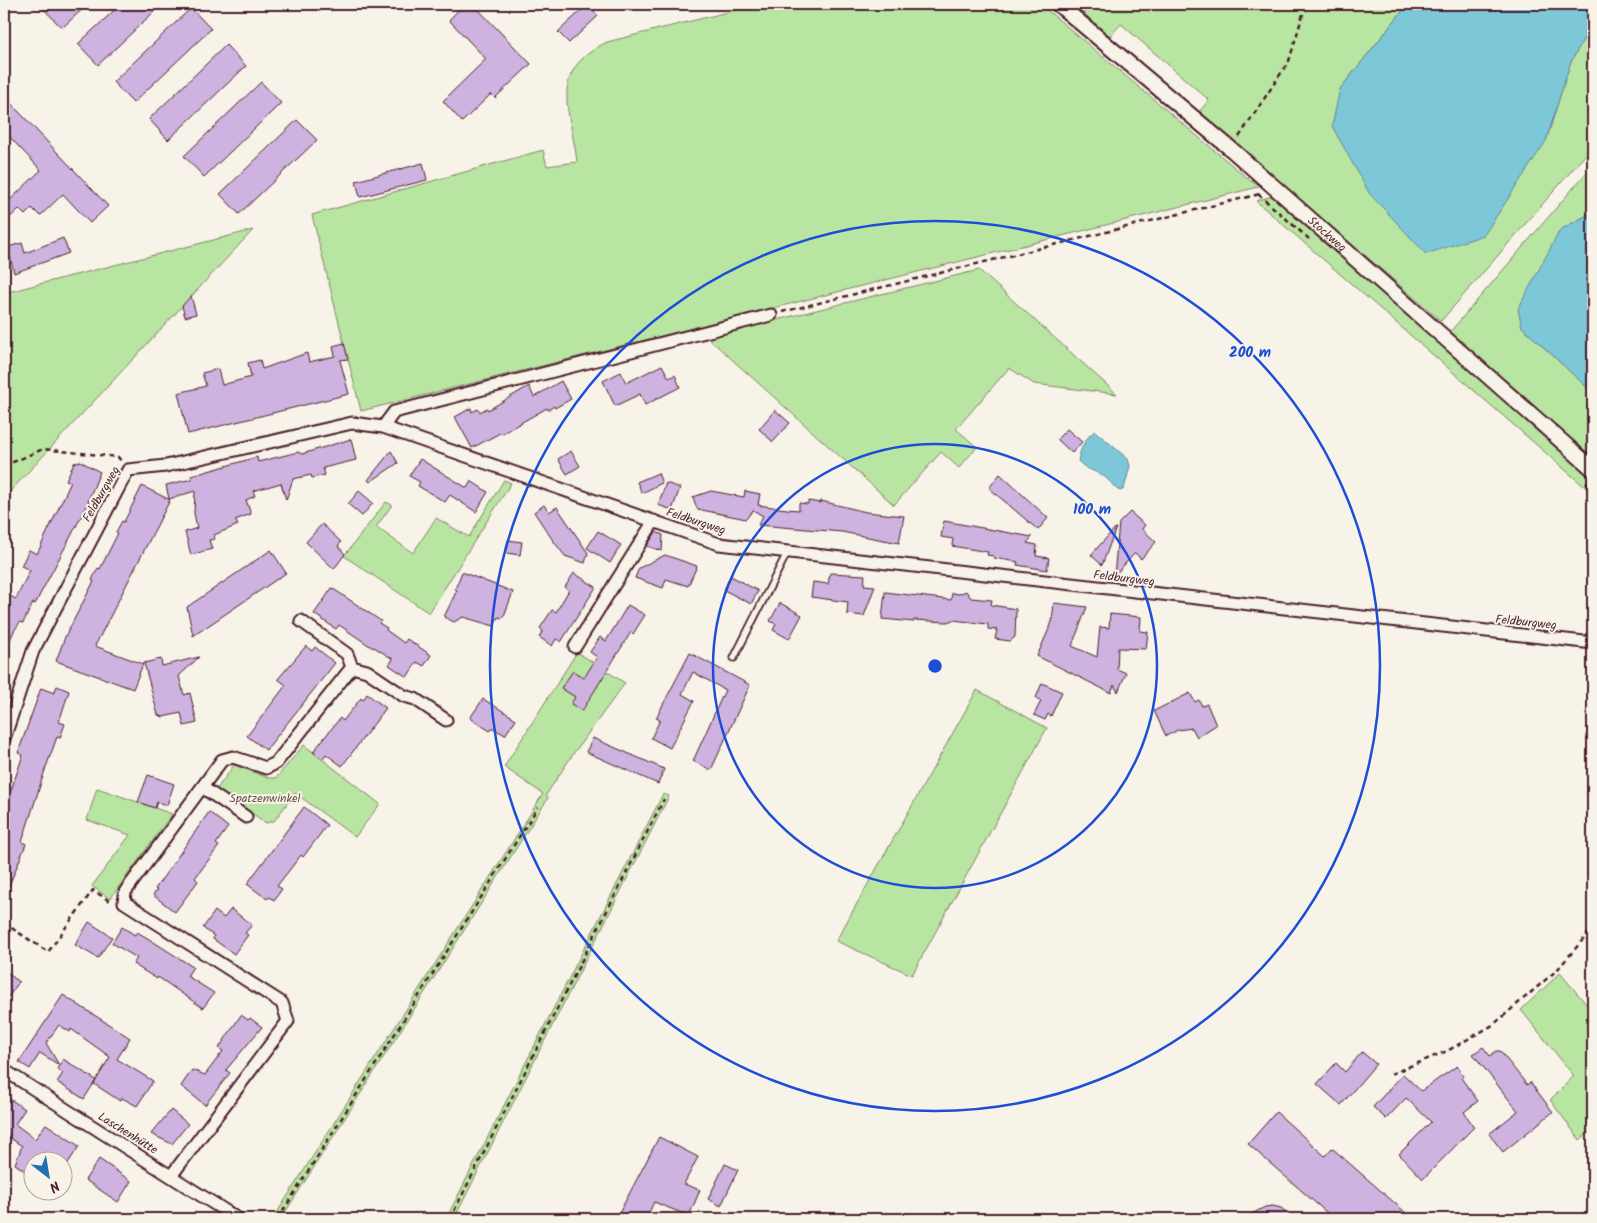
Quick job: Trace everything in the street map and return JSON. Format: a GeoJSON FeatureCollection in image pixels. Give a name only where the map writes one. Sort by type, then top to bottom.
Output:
{"type":"FeatureCollection","features":[{"type":"Feature","properties":{"kind":"street","name":"Stockweg"},"geometry":{"type":"LineString","coordinates":[[1058,4],[1231,148],[1593,469]]}},
{"type":"Feature","properties":{"kind":"street"},"geometry":{"type":"LineString","coordinates":[[383,427],[394,412],[771,315]]}},
{"type":"Feature","properties":{"kind":"street","name":"Feldburgweg"},"geometry":{"type":"LineString","coordinates":[[4,739],[33,651],[128,470],[166,466],[352,423],[383,427],[719,544],[1593,643]]}},
{"type":"Feature","properties":{"kind":"street","name":"Feldburgweg"},"geometry":{"type":"LineString","coordinates":[[575,647],[654,521]]}},
{"type":"Feature","properties":{"kind":"street"},"geometry":{"type":"LineString","coordinates":[[301,621],[346,654],[352,668]]}},
{"type":"Feature","properties":{"kind":"street"},"geometry":{"type":"LineString","coordinates":[[352,668],[367,671],[404,696],[415,699],[446,720]]}},
{"type":"Feature","properties":{"kind":"street"},"geometry":{"type":"LineString","coordinates":[[170,1176],[288,1021],[282,1003],[124,902],[125,892],[222,760],[233,756],[266,768],[276,763],[352,668]]}},
{"type":"Feature","properties":{"kind":"street"},"geometry":{"type":"LineString","coordinates":[[202,787],[246,817]]}},
{"type":"Feature","properties":{"kind":"street","name":"Laschenhütte"},"geometry":{"type":"LineString","coordinates":[[4,1070],[238,1219]]}},
{"type":"Feature","properties":{"kind":"lane"},"geometry":{"type":"LineString","coordinates":[[734,658],[788,553]]}},
{"type":"Feature","properties":{"kind":"path"},"geometry":{"type":"LineString","coordinates":[[1231,148],[1289,60],[1306,4]]}},
{"type":"Feature","properties":{"kind":"path"},"geometry":{"type":"LineString","coordinates":[[771,315],[1277,189]]}},
{"type":"Feature","properties":{"kind":"path"},"geometry":{"type":"LineString","coordinates":[[4,466],[43,449],[118,458],[128,470]]}},
{"type":"Feature","properties":{"kind":"path"},"geometry":{"type":"LineString","coordinates":[[450,1219],[664,799]]}},
{"type":"Feature","properties":{"kind":"path"},"geometry":{"type":"LineString","coordinates":[[278,1219],[538,807]]}},
{"type":"Feature","properties":{"kind":"path"},"geometry":{"type":"LineString","coordinates":[[4,923],[48,952],[93,890],[113,904],[124,902]]}},
{"type":"Feature","properties":{"kind":"path"},"geometry":{"type":"LineString","coordinates":[[1391,1074],[1447,1051],[1493,1025],[1557,970],[1593,928]]}},
{"type":"Feature","properties":{"kind":"green space"},"geometry":{"type":"Polygon","coordinates":[[[760,4],[1040,4],[1258,187],[361,411],[312,215],[543,150],[547,166],[577,162],[567,94],[569,80],[576,66],[588,54],[607,42],[760,4]]]}},
{"type":"Feature","properties":{"kind":"green space"},"geometry":{"type":"Polygon","coordinates":[[[1073,4],[1408,4],[1340,89],[1546,141],[1570,64],[1593,21],[1593,89],[1590,92],[1593,95],[1593,146],[1441,321],[1199,112],[1209,100],[1121,24],[1110,36],[1073,4]]]}},
{"type":"Feature","properties":{"kind":"green space"},"geometry":{"type":"Polygon","coordinates":[[[1593,165],[1593,212],[1560,230],[1522,327],[1593,393],[1593,460],[1450,332],[1593,165]]]}},
{"type":"Feature","properties":{"kind":"green space"},"geometry":{"type":"Polygon","coordinates":[[[1272,196],[1593,479],[1593,494],[1256,201],[1272,196]]]}},
{"type":"Feature","properties":{"kind":"green space"},"geometry":{"type":"Polygon","coordinates":[[[253,230],[4,498],[4,293],[253,230]]]}},
{"type":"Feature","properties":{"kind":"green space"},"geometry":{"type":"Polygon","coordinates":[[[979,270],[1117,394],[1034,384],[1009,368],[956,429],[977,447],[959,468],[941,452],[894,505],[707,337],[979,270]]]}},
{"type":"Feature","properties":{"kind":"green space"},"geometry":{"type":"Polygon","coordinates":[[[504,480],[511,483],[429,613],[344,556],[386,502],[392,505],[376,527],[413,553],[436,518],[469,537],[504,480]]]}},
{"type":"Feature","properties":{"kind":"green space"},"geometry":{"type":"Polygon","coordinates":[[[577,652],[625,683],[573,754],[546,795],[548,798],[281,1219],[273,1219],[543,794],[504,767],[577,652]]]}},
{"type":"Feature","properties":{"kind":"green space"},"geometry":{"type":"Polygon","coordinates":[[[977,690],[1047,728],[912,975],[836,941],[977,690]]]}},
{"type":"Feature","properties":{"kind":"green space","name":"Spatzenwinkel"},"geometry":{"type":"Polygon","coordinates":[[[304,745],[380,804],[355,837],[295,793],[274,821],[266,823],[217,789],[234,765],[269,778],[276,778],[304,745]]]}},
{"type":"Feature","properties":{"kind":"green space"},"geometry":{"type":"Polygon","coordinates":[[[97,788],[172,814],[110,899],[92,886],[130,835],[87,820],[97,788]]]}},
{"type":"Feature","properties":{"kind":"green space"},"geometry":{"type":"Polygon","coordinates":[[[663,794],[669,796],[454,1219],[446,1219],[663,794]]]}},
{"type":"Feature","properties":{"kind":"green space"},"geometry":{"type":"Polygon","coordinates":[[[1560,973],[1593,1012],[1593,1129],[1580,1140],[1550,1100],[1574,1076],[1521,1010],[1560,973]]]}},
{"type":"Feature","properties":{"kind":"water"},"geometry":{"type":"Polygon","coordinates":[[[1408,4],[1593,4],[1593,21],[1570,64],[1546,141],[1484,235],[1426,254],[1369,193],[1332,126],[1340,89],[1408,4]]]}},
{"type":"Feature","properties":{"kind":"water"},"geometry":{"type":"Polygon","coordinates":[[[1593,212],[1593,393],[1522,327],[1518,309],[1560,230],[1593,212]]]}},
{"type":"Feature","properties":{"kind":"water"},"geometry":{"type":"Polygon","coordinates":[[[1095,431],[1128,459],[1130,466],[1124,489],[1120,491],[1105,477],[1085,467],[1078,461],[1084,444],[1095,431]]]}},
{"type":"Feature","properties":{"kind":"building"},"geometry":{"type":"Polygon","coordinates":[[[39,4],[88,4],[62,28],[39,4]]]}},
{"type":"Feature","properties":{"kind":"building"},"geometry":{"type":"Polygon","coordinates":[[[121,4],[162,4],[98,65],[78,44],[121,4]]]}},
{"type":"Feature","properties":{"kind":"building"},"geometry":{"type":"Polygon","coordinates":[[[464,4],[473,4],[531,64],[495,98],[491,94],[462,122],[443,101],[486,59],[449,20],[464,4]]]}},
{"type":"Feature","properties":{"kind":"building"},"geometry":{"type":"Polygon","coordinates":[[[588,4],[598,16],[569,43],[558,32],[588,4]]]}},
{"type":"Feature","properties":{"kind":"building"},"geometry":{"type":"Polygon","coordinates":[[[191,8],[211,29],[133,103],[113,82],[191,8]]]}},
{"type":"Feature","properties":{"kind":"building"},"geometry":{"type":"Polygon","coordinates":[[[226,45],[246,66],[168,140],[149,119],[226,45]]]}},
{"type":"Feature","properties":{"kind":"building"},"geometry":{"type":"Polygon","coordinates":[[[261,82],[281,103],[204,177],[184,156],[261,82]]]}},
{"type":"Feature","properties":{"kind":"building"},"geometry":{"type":"Polygon","coordinates":[[[4,96],[108,206],[90,223],[63,194],[40,216],[32,208],[25,215],[19,209],[4,223],[4,206],[41,170],[4,131],[4,96]]]}},
{"type":"Feature","properties":{"kind":"building"},"geometry":{"type":"Polygon","coordinates":[[[297,120],[317,140],[239,214],[220,194],[297,120]]]}},
{"type":"Feature","properties":{"kind":"building"},"geometry":{"type":"Polygon","coordinates":[[[423,163],[427,180],[360,197],[356,181],[423,163]]]}},
{"type":"Feature","properties":{"kind":"building"},"geometry":{"type":"Polygon","coordinates":[[[63,238],[69,253],[14,273],[8,247],[22,243],[25,253],[63,238]]]}},
{"type":"Feature","properties":{"kind":"building"},"geometry":{"type":"Polygon","coordinates":[[[191,296],[196,314],[185,317],[182,306],[191,296]]]}},
{"type":"Feature","properties":{"kind":"building"},"geometry":{"type":"Polygon","coordinates":[[[344,343],[348,359],[340,360],[349,394],[188,434],[178,393],[206,386],[202,373],[218,369],[222,385],[251,377],[248,363],[260,360],[262,369],[307,353],[309,362],[335,356],[333,346],[344,343]]]}},
{"type":"Feature","properties":{"kind":"building"},"geometry":{"type":"Polygon","coordinates":[[[662,365],[669,378],[675,375],[680,387],[645,405],[640,394],[615,406],[603,381],[621,372],[626,383],[662,365]]]}},
{"type":"Feature","properties":{"kind":"building"},"geometry":{"type":"Polygon","coordinates":[[[561,381],[571,399],[555,408],[554,406],[548,410],[547,408],[472,448],[455,417],[471,408],[472,412],[478,409],[480,412],[487,408],[488,410],[529,386],[534,397],[561,381]]]}},
{"type":"Feature","properties":{"kind":"building"},"geometry":{"type":"Polygon","coordinates":[[[775,410],[790,423],[773,442],[759,429],[775,410]]]}},
{"type":"Feature","properties":{"kind":"building"},"geometry":{"type":"Polygon","coordinates":[[[1067,429],[1082,442],[1072,453],[1057,439],[1067,429]]]}},
{"type":"Feature","properties":{"kind":"building"},"geometry":{"type":"Polygon","coordinates":[[[351,439],[356,460],[323,468],[325,475],[312,478],[311,475],[293,479],[286,500],[281,483],[253,491],[255,496],[246,500],[251,514],[235,520],[238,525],[214,535],[215,539],[209,540],[212,549],[191,555],[185,532],[197,528],[194,513],[195,491],[169,499],[166,485],[192,479],[191,476],[257,457],[258,462],[298,452],[302,454],[351,439]]]}},
{"type":"Feature","properties":{"kind":"building"},"geometry":{"type":"Polygon","coordinates":[[[391,451],[398,463],[370,482],[368,480],[391,451]]]}},
{"type":"Feature","properties":{"kind":"building"},"geometry":{"type":"Polygon","coordinates":[[[571,451],[580,466],[567,474],[558,459],[571,451]]]}},
{"type":"Feature","properties":{"kind":"building"},"geometry":{"type":"Polygon","coordinates":[[[420,459],[467,488],[471,481],[488,492],[476,512],[450,495],[445,502],[418,486],[420,482],[409,476],[420,459]]]}},
{"type":"Feature","properties":{"kind":"building"},"geometry":{"type":"Polygon","coordinates":[[[80,461],[100,472],[89,502],[35,604],[33,603],[23,623],[20,622],[14,631],[4,653],[4,593],[16,599],[30,570],[21,566],[29,550],[37,554],[71,482],[66,480],[74,463],[80,461]]]}},
{"type":"Feature","properties":{"kind":"building"},"geometry":{"type":"Polygon","coordinates":[[[658,473],[662,483],[642,493],[637,482],[658,473]]]}},
{"type":"Feature","properties":{"kind":"building"},"geometry":{"type":"Polygon","coordinates":[[[1000,474],[1048,518],[1038,530],[989,488],[1000,474]]]}},
{"type":"Feature","properties":{"kind":"building"},"geometry":{"type":"Polygon","coordinates":[[[666,483],[680,488],[672,510],[658,505],[666,483]]]}},
{"type":"Feature","properties":{"kind":"building"},"geometry":{"type":"Polygon","coordinates":[[[142,486],[170,500],[95,646],[143,664],[133,689],[56,661],[65,637],[94,581],[92,580],[98,568],[100,569],[118,533],[116,532],[122,521],[124,522],[142,486]]]}},
{"type":"Feature","properties":{"kind":"building"},"geometry":{"type":"Polygon","coordinates":[[[359,491],[373,503],[362,516],[348,504],[359,491]]]}},
{"type":"Feature","properties":{"kind":"building"},"geometry":{"type":"Polygon","coordinates":[[[711,491],[744,497],[745,491],[760,494],[758,505],[787,509],[799,510],[799,503],[808,504],[808,501],[821,503],[821,501],[866,512],[904,516],[899,543],[842,532],[758,525],[763,516],[753,510],[746,519],[697,509],[693,497],[711,491]]]}},
{"type":"Feature","properties":{"kind":"building"},"geometry":{"type":"Polygon","coordinates":[[[544,505],[549,512],[557,507],[588,553],[585,563],[565,556],[552,539],[534,512],[544,505]]]}},
{"type":"Feature","properties":{"kind":"building"},"geometry":{"type":"Polygon","coordinates":[[[1130,512],[1145,525],[1142,529],[1156,542],[1141,559],[1135,553],[1114,576],[1119,523],[1130,512]]]}},
{"type":"Feature","properties":{"kind":"building"},"geometry":{"type":"Polygon","coordinates":[[[944,521],[1032,537],[1027,543],[1037,545],[1036,556],[1049,558],[1047,570],[1017,565],[1018,562],[994,558],[994,556],[987,555],[988,552],[952,546],[953,539],[941,537],[944,521]]]}},
{"type":"Feature","properties":{"kind":"building"},"geometry":{"type":"Polygon","coordinates":[[[322,524],[341,542],[338,546],[345,554],[334,569],[306,542],[322,524]]]}},
{"type":"Feature","properties":{"kind":"building"},"geometry":{"type":"Polygon","coordinates":[[[1116,528],[1102,565],[1091,555],[1116,528]]]}},
{"type":"Feature","properties":{"kind":"building"},"geometry":{"type":"Polygon","coordinates":[[[598,531],[621,545],[610,563],[587,548],[598,531]]]}},
{"type":"Feature","properties":{"kind":"building"},"geometry":{"type":"Polygon","coordinates":[[[656,532],[663,535],[662,551],[647,546],[656,532]]]}},
{"type":"Feature","properties":{"kind":"building"},"geometry":{"type":"Polygon","coordinates":[[[508,540],[522,542],[520,555],[506,553],[508,540]]]}},
{"type":"Feature","properties":{"kind":"building"},"geometry":{"type":"Polygon","coordinates":[[[271,550],[286,573],[193,636],[187,607],[271,550]]]}},
{"type":"Feature","properties":{"kind":"building"},"geometry":{"type":"Polygon","coordinates":[[[665,555],[697,566],[688,586],[666,579],[663,588],[635,578],[639,568],[665,555]]]}},
{"type":"Feature","properties":{"kind":"building"},"geometry":{"type":"Polygon","coordinates":[[[462,572],[513,592],[504,616],[502,618],[498,617],[494,626],[463,617],[454,622],[444,617],[457,590],[455,589],[462,572]]]}},
{"type":"Feature","properties":{"kind":"building"},"geometry":{"type":"Polygon","coordinates":[[[574,573],[596,587],[561,642],[556,639],[552,646],[539,637],[543,631],[540,628],[552,610],[556,612],[569,590],[565,587],[574,573]]]}},
{"type":"Feature","properties":{"kind":"building"},"geometry":{"type":"Polygon","coordinates":[[[830,573],[865,575],[864,585],[875,586],[864,616],[847,614],[848,602],[811,597],[813,582],[828,584],[830,573]]]}},
{"type":"Feature","properties":{"kind":"building"},"geometry":{"type":"Polygon","coordinates":[[[731,576],[758,591],[751,604],[724,590],[731,576]]]}},
{"type":"Feature","properties":{"kind":"building"},"geometry":{"type":"Polygon","coordinates":[[[332,588],[381,621],[379,623],[387,628],[386,630],[404,643],[407,639],[431,655],[424,666],[417,662],[407,677],[389,665],[393,659],[339,625],[336,629],[314,614],[332,588]]]}},
{"type":"Feature","properties":{"kind":"building"},"geometry":{"type":"Polygon","coordinates":[[[966,591],[971,598],[992,600],[991,605],[1016,609],[1015,637],[1010,641],[995,639],[997,630],[988,629],[988,624],[953,620],[947,622],[914,620],[914,622],[882,619],[885,592],[951,600],[952,593],[959,594],[966,591]]]}},
{"type":"Feature","properties":{"kind":"building"},"geometry":{"type":"Polygon","coordinates":[[[780,603],[802,615],[789,639],[773,630],[776,624],[770,621],[780,603]]]}},
{"type":"Feature","properties":{"kind":"building"},"geometry":{"type":"Polygon","coordinates":[[[1054,603],[1087,607],[1072,646],[1097,657],[1100,627],[1109,628],[1110,614],[1141,617],[1140,631],[1148,632],[1146,649],[1118,648],[1117,669],[1126,673],[1118,692],[1114,685],[1111,693],[1037,656],[1052,622],[1054,603]]]}},
{"type":"Feature","properties":{"kind":"building"},"geometry":{"type":"Polygon","coordinates":[[[628,605],[645,615],[633,634],[631,632],[582,711],[571,704],[575,697],[561,688],[573,671],[584,678],[597,657],[590,652],[600,637],[606,641],[628,605]]]}},
{"type":"Feature","properties":{"kind":"building"},"geometry":{"type":"Polygon","coordinates":[[[306,646],[312,651],[315,647],[335,663],[266,750],[247,736],[286,685],[278,679],[306,646]]]}},
{"type":"Feature","properties":{"kind":"building"},"geometry":{"type":"Polygon","coordinates":[[[690,653],[750,685],[711,770],[693,761],[725,690],[693,672],[682,694],[694,701],[670,748],[651,738],[660,720],[656,718],[690,653]]]}},
{"type":"Feature","properties":{"kind":"building"},"geometry":{"type":"Polygon","coordinates":[[[199,657],[179,676],[184,695],[190,693],[197,723],[184,726],[181,713],[163,717],[158,715],[144,663],[161,659],[162,666],[199,657]]]}},
{"type":"Feature","properties":{"kind":"building"},"geometry":{"type":"Polygon","coordinates":[[[1042,683],[1062,692],[1051,716],[1048,714],[1045,720],[1034,715],[1041,701],[1036,698],[1042,683]]]}},
{"type":"Feature","properties":{"kind":"building"},"geometry":{"type":"Polygon","coordinates":[[[57,686],[69,691],[59,722],[65,724],[60,738],[57,737],[45,770],[22,842],[26,844],[4,898],[4,790],[10,793],[23,755],[18,753],[41,688],[54,693],[57,686]]]}},
{"type":"Feature","properties":{"kind":"building"},"geometry":{"type":"Polygon","coordinates":[[[1190,693],[1195,702],[1199,700],[1202,706],[1207,704],[1216,725],[1197,737],[1192,728],[1178,730],[1166,736],[1154,711],[1190,693]]]}},
{"type":"Feature","properties":{"kind":"building"},"geometry":{"type":"Polygon","coordinates":[[[367,694],[386,708],[342,766],[326,754],[322,759],[313,752],[340,718],[343,721],[361,698],[363,700],[367,694]]]}},
{"type":"Feature","properties":{"kind":"building"},"geometry":{"type":"Polygon","coordinates":[[[483,699],[516,719],[505,735],[493,728],[490,731],[470,718],[483,699]]]}},
{"type":"Feature","properties":{"kind":"building"},"geometry":{"type":"Polygon","coordinates":[[[593,738],[664,769],[658,784],[586,752],[593,738]]]}},
{"type":"Feature","properties":{"kind":"building"},"geometry":{"type":"Polygon","coordinates":[[[148,775],[174,784],[167,805],[157,802],[155,808],[138,802],[148,775]]]}},
{"type":"Feature","properties":{"kind":"building"},"geometry":{"type":"Polygon","coordinates":[[[304,807],[327,825],[303,857],[301,855],[277,886],[282,889],[274,900],[269,897],[267,899],[247,884],[304,807]]]}},
{"type":"Feature","properties":{"kind":"building"},"geometry":{"type":"Polygon","coordinates":[[[209,812],[228,827],[216,844],[219,846],[195,878],[198,881],[175,912],[153,895],[157,890],[155,889],[209,812]]]}},
{"type":"Feature","properties":{"kind":"building"},"geometry":{"type":"Polygon","coordinates":[[[231,909],[252,925],[245,933],[248,935],[234,954],[213,939],[214,936],[203,928],[215,911],[224,918],[231,909]]]}},
{"type":"Feature","properties":{"kind":"building"},"geometry":{"type":"Polygon","coordinates":[[[89,922],[112,937],[98,958],[75,945],[89,922]]]}},
{"type":"Feature","properties":{"kind":"building"},"geometry":{"type":"Polygon","coordinates":[[[122,927],[135,935],[137,932],[193,967],[187,976],[214,993],[203,1008],[158,977],[157,979],[133,964],[137,958],[112,943],[122,927]]]}},
{"type":"Feature","properties":{"kind":"building"},"geometry":{"type":"Polygon","coordinates":[[[4,970],[19,982],[4,1003],[4,970]]]}},
{"type":"Feature","properties":{"kind":"building"},"geometry":{"type":"Polygon","coordinates":[[[63,995],[130,1038],[117,1059],[153,1081],[137,1106],[122,1098],[120,1101],[94,1084],[110,1057],[71,1029],[70,1032],[59,1025],[46,1043],[59,1065],[40,1053],[30,1069],[19,1062],[63,995]]]}},
{"type":"Feature","properties":{"kind":"building"},"geometry":{"type":"Polygon","coordinates":[[[241,1015],[248,1020],[250,1018],[262,1027],[226,1070],[230,1073],[205,1105],[181,1086],[192,1070],[205,1075],[223,1051],[219,1048],[241,1015]]]}},
{"type":"Feature","properties":{"kind":"building"},"geometry":{"type":"Polygon","coordinates":[[[1483,1047],[1490,1056],[1496,1051],[1500,1051],[1527,1085],[1530,1082],[1553,1112],[1503,1152],[1489,1134],[1518,1111],[1473,1054],[1483,1047]]]}},
{"type":"Feature","properties":{"kind":"building"},"geometry":{"type":"Polygon","coordinates":[[[1362,1052],[1376,1064],[1341,1105],[1317,1084],[1336,1063],[1345,1072],[1362,1052]]]}},
{"type":"Feature","properties":{"kind":"building"},"geometry":{"type":"Polygon","coordinates":[[[63,1059],[96,1080],[84,1099],[57,1082],[63,1073],[57,1069],[63,1059]]]}},
{"type":"Feature","properties":{"kind":"building"},"geometry":{"type":"Polygon","coordinates":[[[1457,1066],[1464,1076],[1461,1078],[1478,1101],[1464,1112],[1474,1127],[1423,1179],[1399,1154],[1431,1122],[1406,1098],[1386,1119],[1373,1107],[1403,1074],[1421,1091],[1457,1066]]]}},
{"type":"Feature","properties":{"kind":"building"},"geometry":{"type":"Polygon","coordinates":[[[4,1095],[25,1109],[15,1124],[35,1139],[46,1124],[79,1146],[72,1157],[72,1150],[22,1150],[22,1169],[15,1164],[22,1146],[7,1136],[4,1141],[4,1095]]]}},
{"type":"Feature","properties":{"kind":"building"},"geometry":{"type":"Polygon","coordinates":[[[171,1110],[188,1124],[172,1144],[151,1134],[171,1110]]]}},
{"type":"Feature","properties":{"kind":"building"},"geometry":{"type":"Polygon","coordinates":[[[1276,1112],[1325,1156],[1332,1148],[1405,1212],[1399,1219],[1334,1219],[1248,1144],[1276,1112]]]}},
{"type":"Feature","properties":{"kind":"building"},"geometry":{"type":"Polygon","coordinates":[[[659,1137],[698,1157],[684,1184],[700,1190],[689,1216],[654,1202],[646,1219],[616,1219],[659,1137]]]}},
{"type":"Feature","properties":{"kind":"building"},"geometry":{"type":"Polygon","coordinates":[[[99,1159],[131,1181],[118,1202],[85,1180],[99,1159]]]}},
{"type":"Feature","properties":{"kind":"building"},"geometry":{"type":"Polygon","coordinates":[[[725,1164],[738,1170],[721,1206],[708,1199],[725,1164]]]}},
{"type":"Feature","properties":{"kind":"building"},"geometry":{"type":"Polygon","coordinates":[[[1265,1207],[1281,1208],[1295,1219],[1242,1219],[1265,1207]]]}}]}
